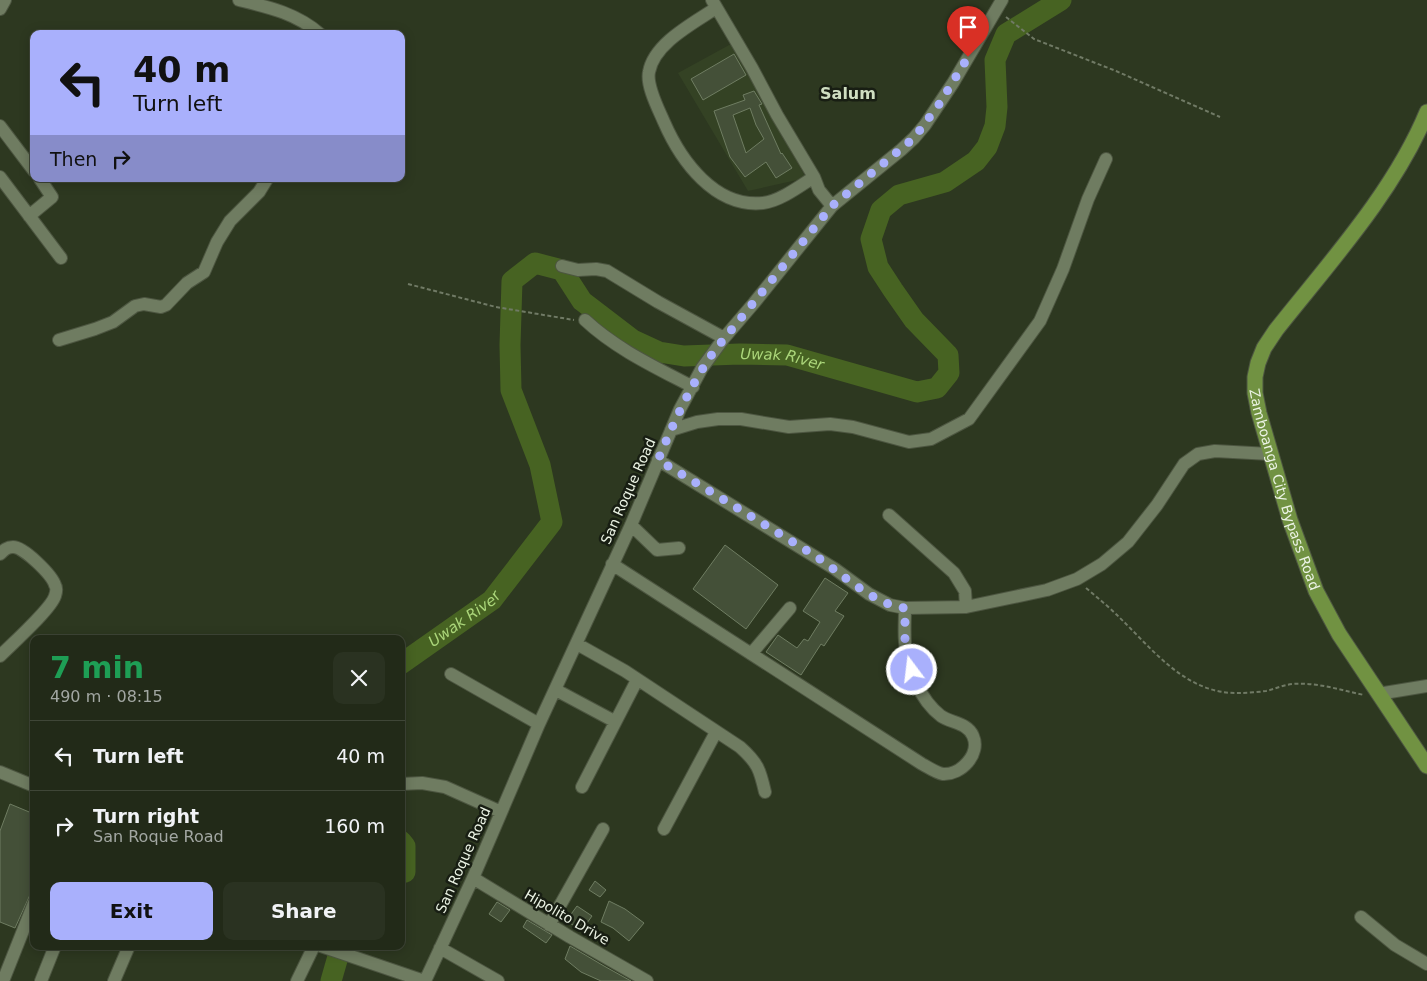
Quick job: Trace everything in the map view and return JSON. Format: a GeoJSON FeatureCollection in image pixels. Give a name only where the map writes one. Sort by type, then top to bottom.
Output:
{"type":"FeatureCollection","features":[{"type":"Feature","properties":{"kind":"main road","name":"Zamboanga City Bypass Road"},"geometry":{"type":"LineString","coordinates":[[1427,112],[1404,157],[1371,208],[1264,348],[1258,363],[1255,392],[1258,413],[1290,520],[1316,591],[1339,634],[1427,766]]}},
{"type":"Feature","properties":{"kind":"street"},"geometry":{"type":"LineString","coordinates":[[238,0],[279,10],[298,18],[314,30]]}},
{"type":"Feature","properties":{"kind":"street","name":"San Roque Road"},"geometry":{"type":"LineString","coordinates":[[424,981],[473,878],[539,724],[631,525],[671,430],[702,368],[724,338],[832,206],[901,150],[920,132],[940,103],[1002,0]]}},
{"type":"Feature","properties":{"kind":"street"},"geometry":{"type":"LineString","coordinates":[[814,178],[789,193],[764,203],[732,200],[714,191],[701,179],[672,140],[652,95],[648,72],[657,55],[668,41],[714,4],[752,68],[814,178],[819,190],[832,206]]}},
{"type":"Feature","properties":{"kind":"street"},"geometry":{"type":"LineString","coordinates":[[0,126],[30,166]]}},
{"type":"Feature","properties":{"kind":"street"},"geometry":{"type":"LineString","coordinates":[[671,430],[697,422],[718,419],[741,419],[790,427],[830,424],[853,427],[909,442],[931,439],[969,419],[1040,321],[1063,269],[1088,199],[1106,159]]}},
{"type":"Feature","properties":{"kind":"street"},"geometry":{"type":"LineString","coordinates":[[0,178],[61,258]]}},
{"type":"Feature","properties":{"kind":"street"},"geometry":{"type":"LineString","coordinates":[[29,216],[52,199],[52,195],[42,182]]}},
{"type":"Feature","properties":{"kind":"street"},"geometry":{"type":"LineString","coordinates":[[58,340],[104,326],[113,322],[135,306],[144,304],[162,307],[166,305],[187,283],[204,272],[217,242],[230,221],[259,192],[265,182]]}},
{"type":"Feature","properties":{"kind":"street"},"geometry":{"type":"LineString","coordinates":[[562,266],[578,270],[596,269],[607,271],[658,302],[724,338]]}},
{"type":"Feature","properties":{"kind":"street"},"geometry":{"type":"LineString","coordinates":[[585,320],[601,335],[693,387]]}},
{"type":"Feature","properties":{"kind":"street"},"geometry":{"type":"LineString","coordinates":[[658,460],[835,569],[869,594],[890,605],[905,608],[966,606],[1047,590],[1077,579],[1102,564],[1128,542],[1157,505],[1184,464],[1198,454],[1214,451],[1270,454]]}},
{"type":"Feature","properties":{"kind":"street"},"geometry":{"type":"LineString","coordinates":[[889,515],[954,573],[965,591],[966,606]]}},
{"type":"Feature","properties":{"kind":"street"},"geometry":{"type":"LineString","coordinates":[[631,525],[657,550],[679,548]]}},
{"type":"Feature","properties":{"kind":"street"},"geometry":{"type":"LineString","coordinates":[[0,554],[9,547],[16,547],[25,552],[46,571],[55,583],[56,590],[52,604],[0,656]]}},
{"type":"Feature","properties":{"kind":"street"},"geometry":{"type":"LineString","coordinates":[[612,564],[922,764],[941,774],[954,772],[965,767],[974,746],[974,737],[964,726],[941,716],[929,704],[920,690],[912,670],[905,643],[905,608]]}},
{"type":"Feature","properties":{"kind":"street"},"geometry":{"type":"LineString","coordinates":[[751,654],[790,608]]}},
{"type":"Feature","properties":{"kind":"street"},"geometry":{"type":"LineString","coordinates":[[576,644],[625,671],[740,747],[752,758],[759,770],[765,792]]}},
{"type":"Feature","properties":{"kind":"street"},"geometry":{"type":"LineString","coordinates":[[451,674],[539,724]]}},
{"type":"Feature","properties":{"kind":"street"},"geometry":{"type":"LineString","coordinates":[[582,787],[614,721],[637,680]]}},
{"type":"Feature","properties":{"kind":"street"},"geometry":{"type":"LineString","coordinates":[[1378,694],[1427,686]]}},
{"type":"Feature","properties":{"kind":"street"},"geometry":{"type":"LineString","coordinates":[[556,690],[614,721]]}},
{"type":"Feature","properties":{"kind":"street"},"geometry":{"type":"LineString","coordinates":[[664,829],[716,732]]}},
{"type":"Feature","properties":{"kind":"street"},"geometry":{"type":"LineString","coordinates":[[0,772],[30,784]]}},
{"type":"Feature","properties":{"kind":"street"},"geometry":{"type":"LineString","coordinates":[[405,784],[422,783],[445,787],[501,812]]}},
{"type":"Feature","properties":{"kind":"street"},"geometry":{"type":"LineString","coordinates":[[549,925],[603,828]]}},
{"type":"Feature","properties":{"kind":"street","name":"Hipolito Drive"},"geometry":{"type":"LineString","coordinates":[[473,878],[549,925],[647,981]]}},
{"type":"Feature","properties":{"kind":"street"},"geometry":{"type":"LineString","coordinates":[[3,981],[30,913]]}},
{"type":"Feature","properties":{"kind":"street"},"geometry":{"type":"LineString","coordinates":[[1361,917],[1395,945],[1427,964]]}},
{"type":"Feature","properties":{"kind":"street"},"geometry":{"type":"LineString","coordinates":[[440,948],[498,981]]}},
{"type":"Feature","properties":{"kind":"street"},"geometry":{"type":"LineString","coordinates":[[41,981],[53,950]]}},
{"type":"Feature","properties":{"kind":"street"},"geometry":{"type":"LineString","coordinates":[[114,981],[127,950]]}},
{"type":"Feature","properties":{"kind":"street"},"geometry":{"type":"LineString","coordinates":[[297,981],[312,950]]}},
{"type":"Feature","properties":{"kind":"street"},"geometry":{"type":"LineString","coordinates":[[333,950],[424,981]]}},
{"type":"Feature","properties":{"kind":"path"},"geometry":{"type":"LineString","coordinates":[[1007,18],[1034,38],[1116,71],[1220,117]]}},
{"type":"Feature","properties":{"kind":"path"},"geometry":{"type":"LineString","coordinates":[[408,284],[496,308],[525,311],[570,320],[581,318],[585,320]]}},
{"type":"Feature","properties":{"kind":"path"},"geometry":{"type":"LineString","coordinates":[[1077,579],[1162,660],[1197,684],[1215,691],[1238,694],[1267,690],[1290,684],[1311,683],[1363,694],[1378,694]]}},
{"type":"Feature","properties":{"kind":"shaded area"},"geometry":{"type":"Polygon","coordinates":[[[731,44],[806,178],[748,191],[678,73],[731,44]]]}},
{"type":"Feature","properties":{"kind":"building"},"geometry":{"type":"Polygon","coordinates":[[[734,54],[746,75],[703,100],[691,79],[734,54]]]}},
{"type":"Feature","properties":{"kind":"building"},"geometry":{"type":"Polygon","coordinates":[[[754,91],[762,104],[759,105],[781,154],[792,168],[776,178],[766,162],[745,177],[730,157],[714,111],[745,100],[743,95],[754,91]],[[750,108],[733,115],[746,153],[764,139],[756,125],[750,108]]]}},
{"type":"Feature","properties":{"kind":"building"},"geometry":{"type":"Polygon","coordinates":[[[725,545],[778,585],[746,629],[693,589],[725,545]]]}},
{"type":"Feature","properties":{"kind":"building"},"geometry":{"type":"Polygon","coordinates":[[[825,578],[848,593],[835,611],[844,616],[824,646],[821,644],[801,675],[766,652],[778,635],[797,648],[804,639],[808,641],[820,622],[803,611],[825,578]]]}},
{"type":"Feature","properties":{"kind":"building"},"geometry":{"type":"Polygon","coordinates":[[[10,804],[30,812],[30,895],[15,928],[0,922],[0,831],[10,804]]]}},
{"type":"Feature","properties":{"kind":"building"},"geometry":{"type":"Polygon","coordinates":[[[595,881],[606,890],[600,897],[589,890],[595,881]]]}},
{"type":"Feature","properties":{"kind":"building"},"geometry":{"type":"Polygon","coordinates":[[[609,901],[625,909],[644,923],[629,941],[613,928],[601,922],[609,901]]]}},
{"type":"Feature","properties":{"kind":"building"},"geometry":{"type":"Polygon","coordinates":[[[497,902],[510,910],[501,922],[489,914],[497,902]]]}},
{"type":"Feature","properties":{"kind":"building"},"geometry":{"type":"Polygon","coordinates":[[[577,906],[592,916],[582,930],[566,921],[577,906]]]}},
{"type":"Feature","properties":{"kind":"building"},"geometry":{"type":"Polygon","coordinates":[[[527,920],[552,935],[546,943],[523,927],[527,920]]]}},
{"type":"Feature","properties":{"kind":"building"},"geometry":{"type":"Polygon","coordinates":[[[570,946],[631,981],[601,981],[581,972],[565,959],[570,946]]]}},
{"type":"Feature","properties":{"kind":"waterway","name":"Uwak River"},"geometry":{"type":"LineString","coordinates":[[405,661],[492,600],[552,522],[540,465],[511,390],[512,281],[535,263],[562,270],[582,301],[633,340],[659,352],[684,356],[787,355],[917,392],[937,388],[949,373],[948,355],[914,320],[893,290],[878,267],[871,239],[881,210],[899,195],[945,182],[976,161],[987,147],[995,126],[997,107],[995,60],[1006,34],[1061,0]]}},
{"type":"Feature","properties":{"kind":"waterway","name":"Uwak River"},"geometry":{"type":"LineString","coordinates":[[405,846],[405,872]]}},
{"type":"Feature","properties":{"kind":"waterway","name":"Uwak River"},"geometry":{"type":"LineString","coordinates":[[331,981],[340,950]]}},
{"type":"Feature","properties":{"kind":"district","name":"Salum"},"geometry":{"type":"Point","coordinates":[848,93]}},
{"type":"Feature","properties":{"kind":"route"},"geometry":{"type":"LineString","coordinates":[[912,670],[905,643],[905,608],[890,605],[869,594],[835,569],[750,515],[658,460],[680,409],[702,368],[724,338],[832,206],[914,138],[940,103],[968,57]]}}]}
